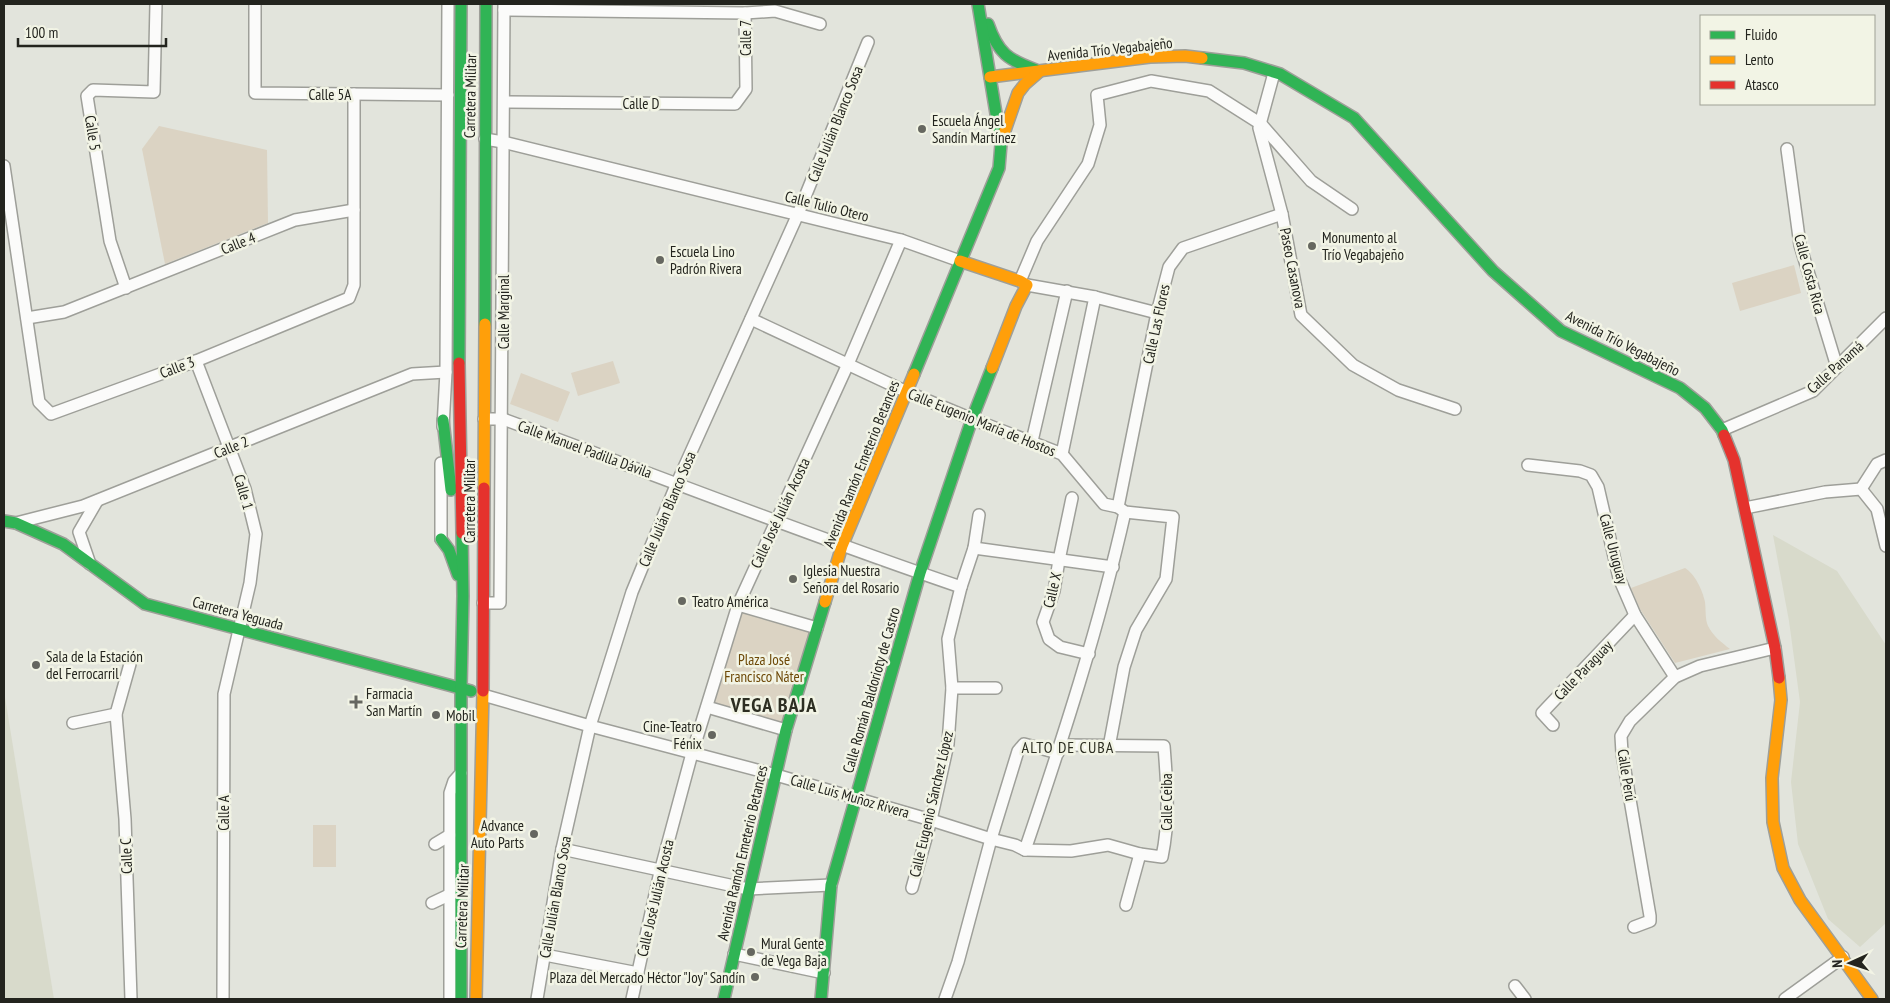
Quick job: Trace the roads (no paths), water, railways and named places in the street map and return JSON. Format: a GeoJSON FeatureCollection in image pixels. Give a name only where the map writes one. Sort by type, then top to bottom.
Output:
{"type":"FeatureCollection","features":[{"type":"Feature","properties":{"kind":"street","name":"Calle 5"},"geometry":{"type":"LineString","coordinates":[[126,288],[110,241],[87,96],[93,90],[154,92],[156,4]]}},
{"type":"Feature","properties":{"kind":"street","name":"Calle 5A"},"geometry":{"type":"LineString","coordinates":[[255,4],[255,94],[448,95]]}},
{"type":"Feature","properties":{"kind":"street"},"geometry":{"type":"LineString","coordinates":[[448,4],[446,372],[443,420],[441,539],[449,550],[455,564],[463,596]]}},
{"type":"Feature","properties":{"kind":"street"},"geometry":{"type":"LineString","coordinates":[[462,4],[472,22],[472,58]]}},
{"type":"Feature","properties":{"kind":"street","name":"Carretera Militar"},"geometry":{"type":"LineString","coordinates":[[461,999],[461,688],[463,596],[459,407],[462,4]]}},
{"type":"Feature","properties":{"kind":"street","name":"Carretera Militar"},"geometry":{"type":"LineString","coordinates":[[476,999],[484,602],[486,4]]}},
{"type":"Feature","properties":{"kind":"street"},"geometry":{"type":"LineString","coordinates":[[980,4],[994,41],[1005,56],[1016,63],[1040,71]]}},
{"type":"Feature","properties":{"kind":"street","name":"Avenida Ramón Emeterio Betances"},"geometry":{"type":"LineString","coordinates":[[724,999],[786,730],[842,546],[999,168],[1000,144],[980,4]]}},
{"type":"Feature","properties":{"kind":"street"},"geometry":{"type":"LineString","coordinates":[[504,7],[745,13],[775,11],[820,24]]}},
{"type":"Feature","properties":{"kind":"street","name":"Calle Marginal"},"geometry":{"type":"LineString","coordinates":[[484,602],[500,603],[503,419],[504,7]]}},
{"type":"Feature","properties":{"kind":"street","name":"Calle 7"},"geometry":{"type":"LineString","coordinates":[[745,13],[746,64]]}},
{"type":"Feature","properties":{"kind":"street","name":"Calle Julián Blanco Sosa"},"geometry":{"type":"LineString","coordinates":[[538,999],[562,849],[590,726],[632,592],[677,483],[798,214],[868,42]]}},
{"type":"Feature","properties":{"kind":"street","name":"Avenida Trío Vegabajeño"},"geometry":{"type":"LineString","coordinates":[[990,77],[1150,57],[1185,56],[1244,63],[1280,74],[1354,118],[1493,271],[1561,331],[1680,388],[1705,408],[1722,430],[1734,460],[1776,648],[1781,700],[1772,778],[1773,822],[1783,868],[1800,900],[1872,999]]}},
{"type":"Feature","properties":{"kind":"street","name":"Calle D"},"geometry":{"type":"LineString","coordinates":[[504,102],[734,104],[746,89],[746,64]]}},
{"type":"Feature","properties":{"kind":"street"},"geometry":{"type":"LineString","coordinates":[[1000,144],[1018,93],[1040,71]]}},
{"type":"Feature","properties":{"kind":"street","name":"Paseo Casanova"},"geometry":{"type":"LineString","coordinates":[[1274,73],[1259,128],[1282,214],[1301,315],[1354,365],[1398,390],[1456,409]]}},
{"type":"Feature","properties":{"kind":"street"},"geometry":{"type":"LineString","coordinates":[[1024,283],[1037,242],[1088,164],[1100,125],[1097,95],[1151,81],[1209,90],[1260,124],[1311,181],[1352,209]]}},
{"type":"Feature","properties":{"kind":"street","name":"Calle 3"},"geometry":{"type":"LineString","coordinates":[[4,166],[39,402],[51,414],[196,361],[349,298],[354,285],[354,94]]}},
{"type":"Feature","properties":{"kind":"street"},"geometry":{"type":"LineString","coordinates":[[461,291],[471,276],[473,156],[478,145],[485,139],[474,126]]}},
{"type":"Feature","properties":{"kind":"street","name":"Calle Tulio Otero"},"geometry":{"type":"LineString","coordinates":[[485,139],[901,240],[1024,283],[1095,297],[1157,313]]}},
{"type":"Feature","properties":{"kind":"street","name":"Calle Costa Rica"},"geometry":{"type":"LineString","coordinates":[[1787,149],[1800,245],[1837,368]]}},
{"type":"Feature","properties":{"kind":"street","name":"Calle 4"},"geometry":{"type":"LineString","coordinates":[[27,318],[64,312],[296,220],[354,210]]}},
{"type":"Feature","properties":{"kind":"street","name":"Calle Las Flores"},"geometry":{"type":"LineString","coordinates":[[1025,850],[1089,654],[1113,566],[1157,313],[1169,267],[1183,248],[1282,214]]}},
{"type":"Feature","properties":{"kind":"street","name":"Calle José Julián Acosta"},"geometry":{"type":"LineString","coordinates":[[632,999],[660,872],[692,752],[738,605],[848,364],[901,240]]}},
{"type":"Feature","properties":{"kind":"street","name":"Calle Román Baldorioty de Castro"},"geometry":{"type":"LineString","coordinates":[[821,999],[831,885],[920,573],[972,420],[1024,283]]}},
{"type":"Feature","properties":{"kind":"street"},"geometry":{"type":"LineString","coordinates":[[1032,442],[1067,291]]}},
{"type":"Feature","properties":{"kind":"street"},"geometry":{"type":"LineString","coordinates":[[1062,454],[1095,297]]}},
{"type":"Feature","properties":{"kind":"street","name":"Calle Panamá"},"geometry":{"type":"LineString","coordinates":[[1722,430],[1813,391],[1886,318]]}},
{"type":"Feature","properties":{"kind":"street","name":"Calle Eugenio María de Hostos"},"geometry":{"type":"LineString","coordinates":[[751,319],[907,392],[972,420],[1062,454],[1104,504],[1122,509],[1173,517],[1166,579],[1136,630],[1124,667],[1109,747]]}},
{"type":"Feature","properties":{"kind":"street","name":"Calle 1"},"geometry":{"type":"LineString","coordinates":[[196,361],[245,489],[256,534],[250,583],[238,629]]}},
{"type":"Feature","properties":{"kind":"street","name":"Calle 2"},"geometry":{"type":"LineString","coordinates":[[10,522],[83,506],[97,501],[412,374],[446,372]]}},
{"type":"Feature","properties":{"kind":"street"},"geometry":{"type":"LineString","coordinates":[[484,419],[503,419]]}},
{"type":"Feature","properties":{"kind":"street","name":"Calle Manuel Padilla Dávila"},"geometry":{"type":"LineString","coordinates":[[503,419],[842,546],[961,586]]}},
{"type":"Feature","properties":{"kind":"street"},"geometry":{"type":"LineString","coordinates":[[443,420],[453,508],[462,520]]}},
{"type":"Feature","properties":{"kind":"street"},"geometry":{"type":"LineString","coordinates":[[1861,489],[1877,464],[1886,460]]}},
{"type":"Feature","properties":{"kind":"street","name":"Calle Uruguay"},"geometry":{"type":"LineString","coordinates":[[1528,466],[1580,471],[1591,475],[1598,487],[1619,578],[1636,615],[1675,677]]}},
{"type":"Feature","properties":{"kind":"street"},"geometry":{"type":"LineString","coordinates":[[1744,508],[1825,492],[1861,489]]}},
{"type":"Feature","properties":{"kind":"street"},"geometry":{"type":"LineString","coordinates":[[1861,489],[1876,509],[1886,546]]}},
{"type":"Feature","properties":{"kind":"street","name":"Calle X"},"geometry":{"type":"LineString","coordinates":[[1072,498],[1058,560],[1054,592],[1043,622],[1049,639],[1060,647],[1089,654]]}},
{"type":"Feature","properties":{"kind":"street"},"geometry":{"type":"LineString","coordinates":[[90,564],[79,532],[97,501]]}},
{"type":"Feature","properties":{"kind":"street","name":"Calle Eugenio Sánchez López"},"geometry":{"type":"LineString","coordinates":[[912,888],[931,820],[948,744],[952,688],[948,639],[961,586],[974,548],[979,515]]}},
{"type":"Feature","properties":{"kind":"street","name":"Carretera Yeguada"},"geometry":{"type":"LineString","coordinates":[[10,522],[63,544],[145,604],[482,695]]}},
{"type":"Feature","properties":{"kind":"street"},"geometry":{"type":"LineString","coordinates":[[974,548],[1113,566]]}},
{"type":"Feature","properties":{"kind":"street"},"geometry":{"type":"LineString","coordinates":[[738,605],[817,628]]}},
{"type":"Feature","properties":{"kind":"street","name":"Calle Paraguay"},"geometry":{"type":"LineString","coordinates":[[1552,725],[1542,713],[1636,615]]}},
{"type":"Feature","properties":{"kind":"street","name":"Calle A"},"geometry":{"type":"LineString","coordinates":[[222,999],[224,694],[238,629]]}},
{"type":"Feature","properties":{"kind":"street","name":"Calle Perú"},"geometry":{"type":"LineString","coordinates":[[1634,927],[1650,921],[1650,916],[1622,753],[1621,736],[1630,721],[1675,677],[1700,666],[1776,648]]}},
{"type":"Feature","properties":{"kind":"street"},"geometry":{"type":"LineString","coordinates":[[73,723],[116,714],[130,664]]}},
{"type":"Feature","properties":{"kind":"street"},"geometry":{"type":"LineString","coordinates":[[952,688],[996,688]]}},
{"type":"Feature","properties":{"kind":"street","name":"Calle Luis Muñoz Rivera"},"geometry":{"type":"LineString","coordinates":[[482,695],[590,726],[776,775],[1015,845],[1025,850],[1072,851],[1108,846],[1140,854],[1162,856]]}},
{"type":"Feature","properties":{"kind":"street"},"geometry":{"type":"LineString","coordinates":[[707,706],[786,730]]}},
{"type":"Feature","properties":{"kind":"street","name":"Calle C"},"geometry":{"type":"LineString","coordinates":[[116,714],[125,811],[131,999]]}},
{"type":"Feature","properties":{"kind":"street"},"geometry":{"type":"LineString","coordinates":[[945,999],[958,962],[990,839],[1018,751],[1024,744],[1059,749],[1109,747]]}},
{"type":"Feature","properties":{"kind":"street","name":"Calle Ceiba"},"geometry":{"type":"LineString","coordinates":[[1109,747],[1164,746],[1168,818],[1162,856]]}},
{"type":"Feature","properties":{"kind":"street"},"geometry":{"type":"LineString","coordinates":[[450,999],[450,793],[454,781],[461,773]]}},
{"type":"Feature","properties":{"kind":"street"},"geometry":{"type":"LineString","coordinates":[[435,844],[450,835]]}},
{"type":"Feature","properties":{"kind":"street"},"geometry":{"type":"LineString","coordinates":[[562,849],[748,890],[831,885]]}},
{"type":"Feature","properties":{"kind":"street"},"geometry":{"type":"LineString","coordinates":[[1126,905],[1140,854]]}},
{"type":"Feature","properties":{"kind":"street"},"geometry":{"type":"LineString","coordinates":[[432,902],[451,894]]}},
{"type":"Feature","properties":{"kind":"street"},"geometry":{"type":"LineString","coordinates":[[734,954],[824,973]]}},
{"type":"Feature","properties":{"kind":"street"},"geometry":{"type":"LineString","coordinates":[[545,955],[638,973]]}},
{"type":"Feature","properties":{"kind":"street"},"geometry":{"type":"LineString","coordinates":[[1785,999],[1842,957]]}},
{"type":"Feature","properties":{"kind":"street"},"geometry":{"type":"LineString","coordinates":[[1515,986],[1525,999]]}},
{"type":"Feature","properties":{"kind":"place","name":"Escuela Ángel Sandín Martínez"},"geometry":{"type":"Point","coordinates":[922,129]}},
{"type":"Feature","properties":{"kind":"place","name":"Monumento al Trío Vegabajeño"},"geometry":{"type":"Point","coordinates":[1312,246]}},
{"type":"Feature","properties":{"kind":"place","name":"Escuela Lino Padrón Rivera"},"geometry":{"type":"Point","coordinates":[660,260]}},
{"type":"Feature","properties":{"kind":"place","name":"Iglesia Nuestra Señora del Rosario"},"geometry":{"type":"Point","coordinates":[793,579]}},
{"type":"Feature","properties":{"kind":"place","name":"Teatro América"},"geometry":{"type":"Point","coordinates":[682,601]}},
{"type":"Feature","properties":{"kind":"place","name":"Sala de la Estación del Ferrocarril"},"geometry":{"type":"Point","coordinates":[36,665]}},
{"type":"Feature","properties":{"kind":"place","name":"Farmacia San Martín"},"geometry":{"type":"Point","coordinates":[356,702]}},
{"type":"Feature","properties":{"kind":"place","name":"Mobil"},"geometry":{"type":"Point","coordinates":[436,715]}},
{"type":"Feature","properties":{"kind":"place","name":"Cine-Teatro Fénix"},"geometry":{"type":"Point","coordinates":[712,735]}},
{"type":"Feature","properties":{"kind":"place","name":"Advance Auto Parts"},"geometry":{"type":"Point","coordinates":[534,834]}},
{"type":"Feature","properties":{"kind":"place","name":"Mural Gente de Vega Baja"},"geometry":{"type":"Point","coordinates":[751,952]}},
{"type":"Feature","properties":{"kind":"place","name":"Plaza del Mercado Héctor \"Joy\" Sandín"},"geometry":{"type":"Point","coordinates":[755,977]}},
{"type":"Feature","properties":{"kind":"district","name":"VEGA BAJA"},"geometry":{"type":"Point","coordinates":[774,705]}},
{"type":"Feature","properties":{"kind":"district","name":"ALTO DE CUBA"},"geometry":{"type":"Point","coordinates":[1068,747]}},
{"type":"Feature","properties":{"kind":"park label","name":"Plaza José Francisco Náter"},"geometry":{"type":"Point","coordinates":[764,668]}}]}
